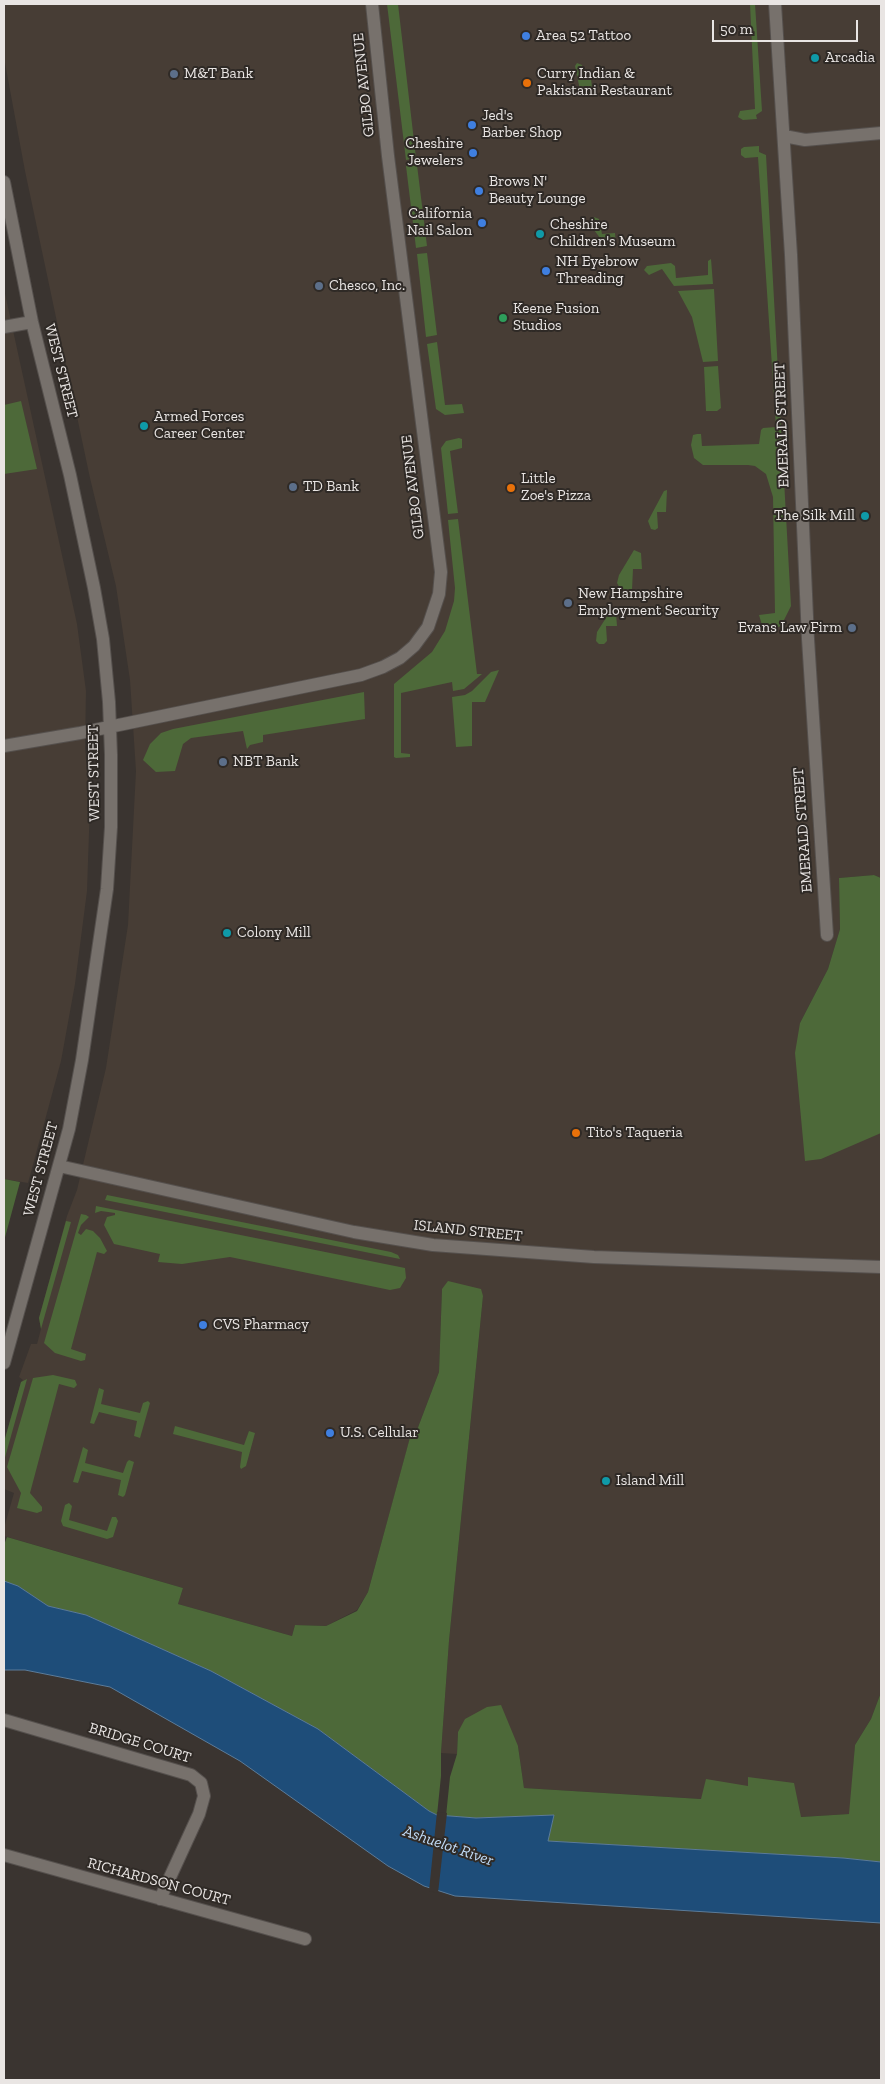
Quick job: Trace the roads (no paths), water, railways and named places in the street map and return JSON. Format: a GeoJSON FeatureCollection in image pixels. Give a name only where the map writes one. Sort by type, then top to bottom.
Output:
{"type":"FeatureCollection","features":[{"type":"Feature","properties":{"kind":"street","name":"GILBO AVENUE"},"geometry":{"type":"LineString","coordinates":[[4,746],[361,675],[383,667],[407,652],[428,627],[435,612],[441,572],[388,156],[372,4]]}},
{"type":"Feature","properties":{"kind":"street","name":"EMERALD STREET"},"geometry":{"type":"LineString","coordinates":[[775,4],[784,136],[808,649],[827,935]]}},
{"type":"Feature","properties":{"kind":"street"},"geometry":{"type":"LineString","coordinates":[[784,136],[805,140],[881,133]]}},
{"type":"Feature","properties":{"kind":"street","name":"WEST STREET"},"geometry":{"type":"LineString","coordinates":[[4,182],[32,322],[70,475],[94,588],[102,639],[110,726],[111,827],[107,889],[82,1060],[69,1129],[4,1363]]}},
{"type":"Feature","properties":{"kind":"street"},"geometry":{"type":"LineString","coordinates":[[4,327],[32,322]]}},
{"type":"Feature","properties":{"kind":"street","name":"ISLAND STREET"},"geometry":{"type":"LineString","coordinates":[[59,1166],[354,1232],[433,1245],[594,1257],[881,1267]]}},
{"type":"Feature","properties":{"kind":"street","name":"BRIDGE COURT"},"geometry":{"type":"LineString","coordinates":[[4,1720],[191,1775],[201,1783],[204,1796],[199,1814],[160,1899]]}},
{"type":"Feature","properties":{"kind":"street","name":"RICHARDSON COURT"},"geometry":{"type":"LineString","coordinates":[[4,1855],[305,1939]]}},
{"type":"Feature","properties":{"kind":"water","name":"Ashuelot River"},"geometry":{"type":"Polygon","coordinates":[[[4,1581],[18,1586],[48,1606],[86,1615],[211,1671],[318,1729],[437,1815],[476,1818],[554,1815],[548,1841],[843,1858],[881,1862],[881,1923],[455,1896],[424,1886],[388,1866],[240,1761],[110,1687],[25,1670],[4,1670],[4,1581]]]}},
{"type":"Feature","properties":{"kind":"place","name":"Area 52 Tattoo"},"geometry":{"type":"Point","coordinates":[526,36]}},
{"type":"Feature","properties":{"kind":"place","name":"Arcadia"},"geometry":{"type":"Point","coordinates":[815,58]}},
{"type":"Feature","properties":{"kind":"place","name":"M&T Bank"},"geometry":{"type":"Point","coordinates":[174,74]}},
{"type":"Feature","properties":{"kind":"place","name":"Curry Indian & Pakistani Restaurant"},"geometry":{"type":"Point","coordinates":[527,83]}},
{"type":"Feature","properties":{"kind":"place","name":"Jed's Barber Shop"},"geometry":{"type":"Point","coordinates":[472,125]}},
{"type":"Feature","properties":{"kind":"place","name":"Cheshire Jewelers"},"geometry":{"type":"Point","coordinates":[473,153]}},
{"type":"Feature","properties":{"kind":"place","name":"Brows N' Beauty Lounge"},"geometry":{"type":"Point","coordinates":[479,191]}},
{"type":"Feature","properties":{"kind":"place","name":"California Nail Salon"},"geometry":{"type":"Point","coordinates":[482,223]}},
{"type":"Feature","properties":{"kind":"place","name":"Cheshire Children's Museum"},"geometry":{"type":"Point","coordinates":[540,234]}},
{"type":"Feature","properties":{"kind":"place","name":"NH Eyebrow Threading"},"geometry":{"type":"Point","coordinates":[546,271]}},
{"type":"Feature","properties":{"kind":"place","name":"Chesco, Inc."},"geometry":{"type":"Point","coordinates":[319,286]}},
{"type":"Feature","properties":{"kind":"place","name":"Keene Fusion Studios"},"geometry":{"type":"Point","coordinates":[503,318]}},
{"type":"Feature","properties":{"kind":"place","name":"Armed Forces Career Center"},"geometry":{"type":"Point","coordinates":[144,426]}},
{"type":"Feature","properties":{"kind":"place","name":"TD Bank"},"geometry":{"type":"Point","coordinates":[293,487]}},
{"type":"Feature","properties":{"kind":"place","name":"Little Zoe's Pizza"},"geometry":{"type":"Point","coordinates":[511,488]}},
{"type":"Feature","properties":{"kind":"place","name":"The Silk Mill"},"geometry":{"type":"Point","coordinates":[865,516]}},
{"type":"Feature","properties":{"kind":"place","name":"New Hampshire Employment Security"},"geometry":{"type":"Point","coordinates":[568,603]}},
{"type":"Feature","properties":{"kind":"place","name":"Evans Law Firm"},"geometry":{"type":"Point","coordinates":[852,628]}},
{"type":"Feature","properties":{"kind":"place","name":"NBT Bank"},"geometry":{"type":"Point","coordinates":[223,762]}},
{"type":"Feature","properties":{"kind":"place","name":"Colony Mill"},"geometry":{"type":"Point","coordinates":[227,933]}},
{"type":"Feature","properties":{"kind":"place","name":"Tito's Taqueria"},"geometry":{"type":"Point","coordinates":[576,1133]}},
{"type":"Feature","properties":{"kind":"place","name":"CVS Pharmacy"},"geometry":{"type":"Point","coordinates":[203,1325]}},
{"type":"Feature","properties":{"kind":"place","name":"U.S. Cellular"},"geometry":{"type":"Point","coordinates":[330,1433]}},
{"type":"Feature","properties":{"kind":"place","name":"Island Mill"},"geometry":{"type":"Point","coordinates":[606,1481]}}]}
